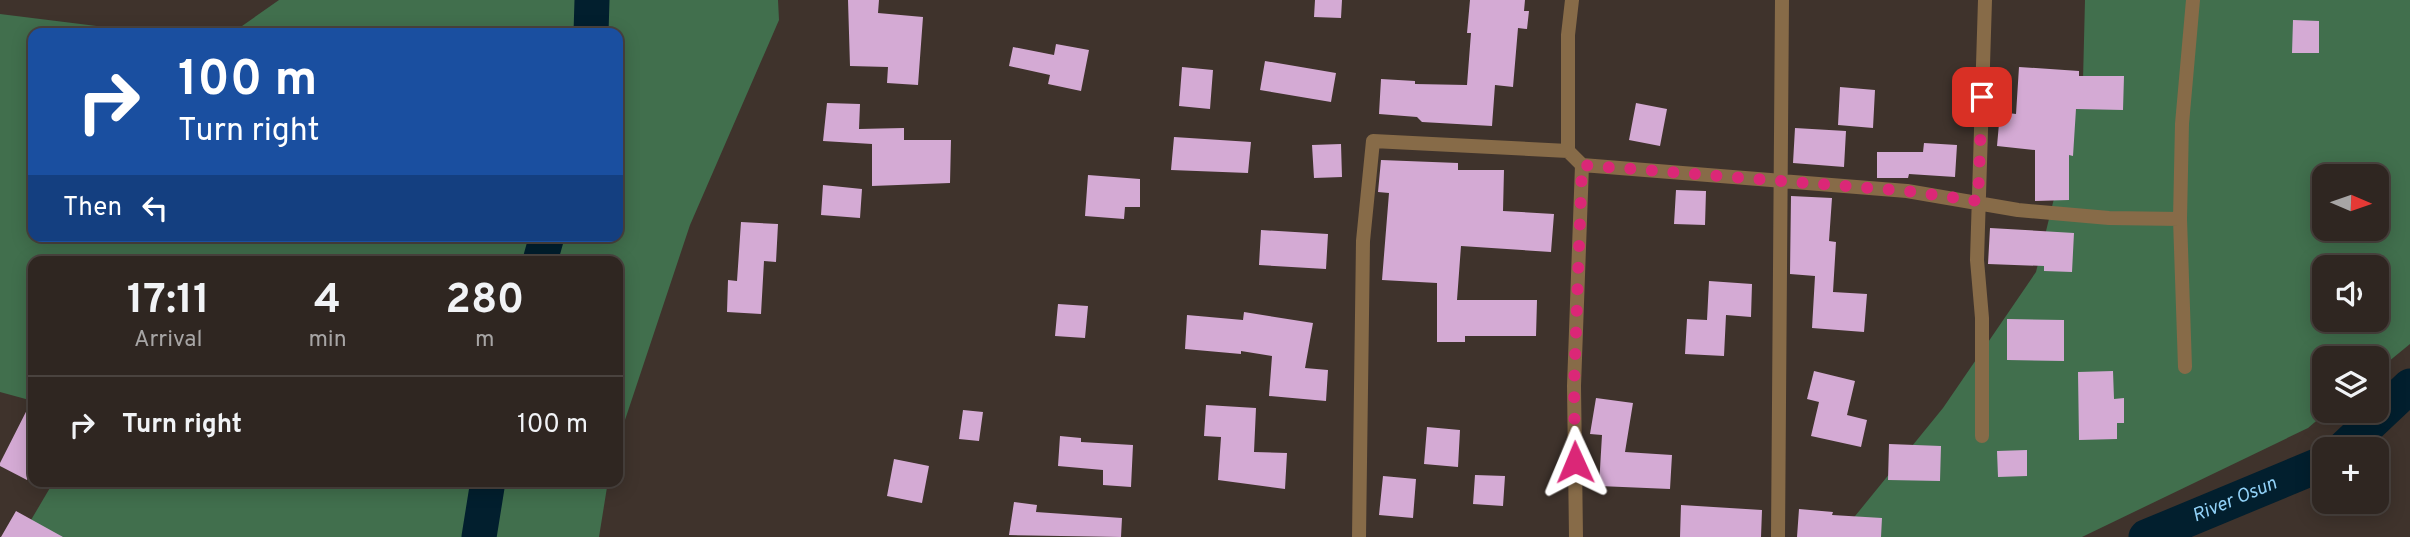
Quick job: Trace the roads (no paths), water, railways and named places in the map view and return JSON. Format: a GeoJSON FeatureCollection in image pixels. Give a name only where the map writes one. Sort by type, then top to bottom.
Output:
{"type":"FeatureCollection","features":[{"type":"Feature","properties":{"kind":"street"},"geometry":{"type":"LineString","coordinates":[[1568,151],[1567,35],[1572,0]]}},
{"type":"Feature","properties":{"kind":"street"},"geometry":{"type":"LineString","coordinates":[[1778,537],[1782,0]]}},
{"type":"Feature","properties":{"kind":"street"},"geometry":{"type":"LineString","coordinates":[[1982,436],[1982,318],[1977,260],[1984,0]]}},
{"type":"Feature","properties":{"kind":"street"},"geometry":{"type":"LineString","coordinates":[[2185,367],[2180,219],[2182,124],[2193,0]]}},
{"type":"Feature","properties":{"kind":"street"},"geometry":{"type":"LineString","coordinates":[[1359,537],[1363,241],[1373,141],[1568,151],[1582,165],[1907,191],[1978,201],[2018,210],[2096,217],[2180,219]]}},
{"type":"Feature","properties":{"kind":"street"},"geometry":{"type":"LineString","coordinates":[[1576,537],[1574,386],[1582,165]]}},
{"type":"Feature","properties":{"kind":"waterway","name":"River Osun"},"geometry":{"type":"LineString","coordinates":[[591,28],[592,0]]}},
{"type":"Feature","properties":{"kind":"waterway","name":"River Osun"},"geometry":{"type":"LineString","coordinates":[[541,256],[545,242]]}},
{"type":"Feature","properties":{"kind":"waterway","name":"River Osun"},"geometry":{"type":"LineString","coordinates":[[2356,437],[2410,386]]}},
{"type":"Feature","properties":{"kind":"waterway","name":"River Osun"},"geometry":{"type":"LineString","coordinates":[[2146,537],[2312,468]]}},
{"type":"Feature","properties":{"kind":"waterway","name":"River Osun"},"geometry":{"type":"LineString","coordinates":[[479,537],[487,487]]}}]}
